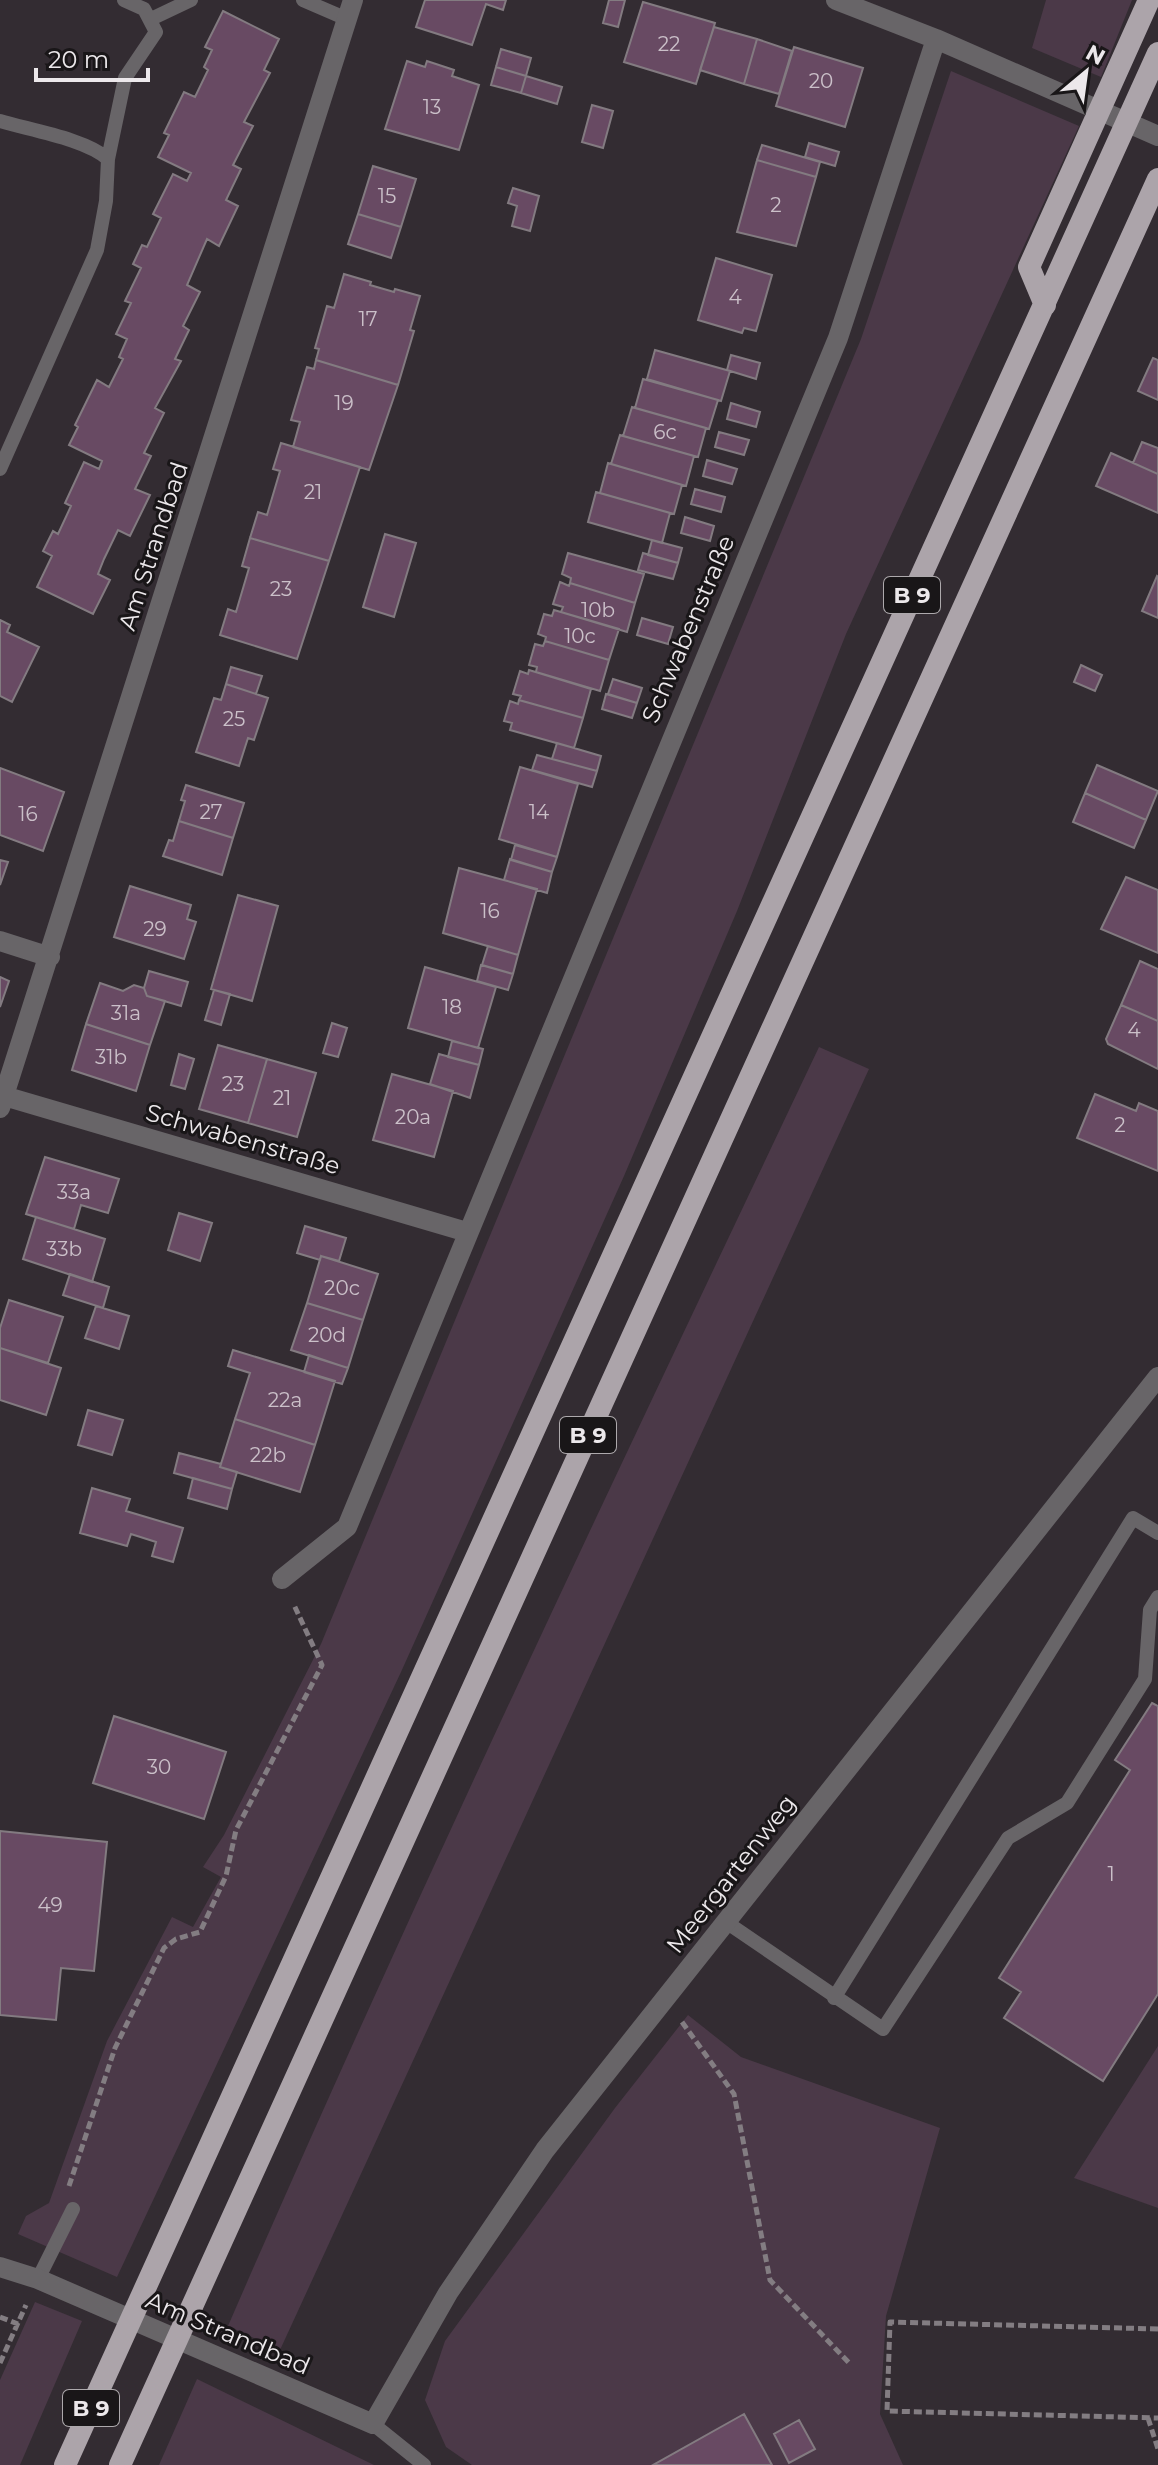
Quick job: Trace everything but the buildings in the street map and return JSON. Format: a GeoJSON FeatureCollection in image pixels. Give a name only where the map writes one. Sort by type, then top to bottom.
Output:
{"type":"FeatureCollection","features":[{"type":"Feature","properties":{"kind":"highway"},"geometry":{"type":"LineString","coordinates":[[1045,305],[1029,267],[1149,0]]}},
{"type":"Feature","properties":{"kind":"highway","name":"B 9"},"geometry":{"type":"LineString","coordinates":[[65,2465],[1158,53]]}},
{"type":"Feature","properties":{"kind":"highway","name":"B 9"},"geometry":{"type":"LineString","coordinates":[[120,2465],[1158,179]]}},
{"type":"Feature","properties":{"kind":"street"},"geometry":{"type":"LineString","coordinates":[[836,0],[936,39],[1158,136]]}},
{"type":"Feature","properties":{"kind":"street","name":"Am Strandbad"},"geometry":{"type":"LineString","coordinates":[[2,1102],[350,10]]}},
{"type":"Feature","properties":{"kind":"street","name":"Schwabenstraße"},"geometry":{"type":"LineString","coordinates":[[282,1579],[347,1527],[838,338],[936,39]]}},
{"type":"Feature","properties":{"kind":"street"},"geometry":{"type":"LineString","coordinates":[[0,941],[50,957]]}},
{"type":"Feature","properties":{"kind":"street","name":"Schwabenstraße"},"geometry":{"type":"LineString","coordinates":[[2,1102],[467,1232]]}},
{"type":"Feature","properties":{"kind":"street","name":"Meergartenweg"},"geometry":{"type":"LineString","coordinates":[[373,2424],[448,2293],[530,2172],[1158,1377]]}},
{"type":"Feature","properties":{"kind":"street","name":"Am Strandbad"},"geometry":{"type":"LineString","coordinates":[[0,2267],[38,2279],[373,2424]]}},
{"type":"Feature","properties":{"kind":"lane"},"geometry":{"type":"LineString","coordinates":[[0,469],[97,250],[106,201],[108,159],[125,78],[156,32],[144,9],[124,0]]}},
{"type":"Feature","properties":{"kind":"lane"},"geometry":{"type":"LineString","coordinates":[[151,19],[191,0]]}},
{"type":"Feature","properties":{"kind":"lane"},"geometry":{"type":"LineString","coordinates":[[303,0],[350,10]]}},
{"type":"Feature","properties":{"kind":"lane"},"geometry":{"type":"LineString","coordinates":[[0,121],[74,142],[108,159]]}},
{"type":"Feature","properties":{"kind":"lane"},"geometry":{"type":"LineString","coordinates":[[834,1998],[1133,1518],[1158,1533]]}},
{"type":"Feature","properties":{"kind":"lane"},"geometry":{"type":"LineString","coordinates":[[726,1922],[883,2029],[1008,1838],[1067,1803],[1145,1679],[1150,1610],[1158,1597]]}},
{"type":"Feature","properties":{"kind":"lane"},"geometry":{"type":"LineString","coordinates":[[38,2279],[73,2209]]}},
{"type":"Feature","properties":{"kind":"lane","name":"Am Strandbad"},"geometry":{"type":"LineString","coordinates":[[373,2424],[424,2465]]}},
{"type":"Feature","properties":{"kind":"path"},"geometry":{"type":"LineString","coordinates":[[73,2209],[69,2183],[115,2048],[164,1948],[176,1939],[200,1932],[226,1876],[236,1830],[322,1665],[282,1579]]}},
{"type":"Feature","properties":{"kind":"path"},"geometry":{"type":"LineString","coordinates":[[660,2005],[684,2024],[734,2094],[770,2280],[851,2365]]}},
{"type":"Feature","properties":{"kind":"path"},"geometry":{"type":"LineString","coordinates":[[0,2317],[18,2324],[0,2363]]}},
{"type":"Feature","properties":{"kind":"path"},"geometry":{"type":"LineString","coordinates":[[1158,2329],[890,2322],[887,2411],[1158,2418]]}},
{"type":"Feature","properties":{"kind":"path"},"geometry":{"type":"LineString","coordinates":[[1148,2418],[1158,2449]]}},
{"type":"Feature","properties":{"kind":"shaded area"},"geometry":{"type":"Polygon","coordinates":[[[1046,0],[1132,0],[1101,77],[1032,48],[1046,0]]]}},
{"type":"Feature","properties":{"kind":"shaded area"},"geometry":{"type":"Polygon","coordinates":[[[951,71],[1079,126],[846,634],[737,911],[624,1176],[401,1672],[117,2277],[18,2234],[26,2216],[49,2203],[107,2041],[172,1917],[193,1927],[221,1877],[203,1867],[224,1835],[321,1644],[861,339],[951,71]]]}},
{"type":"Feature","properties":{"kind":"shaded area"},"geometry":{"type":"Polygon","coordinates":[[[819,1047],[869,1069],[280,2350],[228,2326],[444,1844],[819,1047]]]}},
{"type":"Feature","properties":{"kind":"shaded area"},"geometry":{"type":"Polygon","coordinates":[[[688,2015],[741,2057],[940,2128],[886,2316],[880,2414],[903,2465],[472,2465],[446,2447],[425,2400],[445,2341],[615,2108],[688,2015]]]}},
{"type":"Feature","properties":{"kind":"shaded area"},"geometry":{"type":"Polygon","coordinates":[[[1158,2046],[1158,2208],[1074,2178],[1158,2046]]]}},
{"type":"Feature","properties":{"kind":"shaded area"},"geometry":{"type":"Polygon","coordinates":[[[35,2302],[82,2321],[20,2465],[0,2465],[0,2380],[35,2302]]]}},
{"type":"Feature","properties":{"kind":"shaded area"},"geometry":{"type":"Polygon","coordinates":[[[197,2379],[374,2465],[159,2465],[197,2379]]]}}]}
